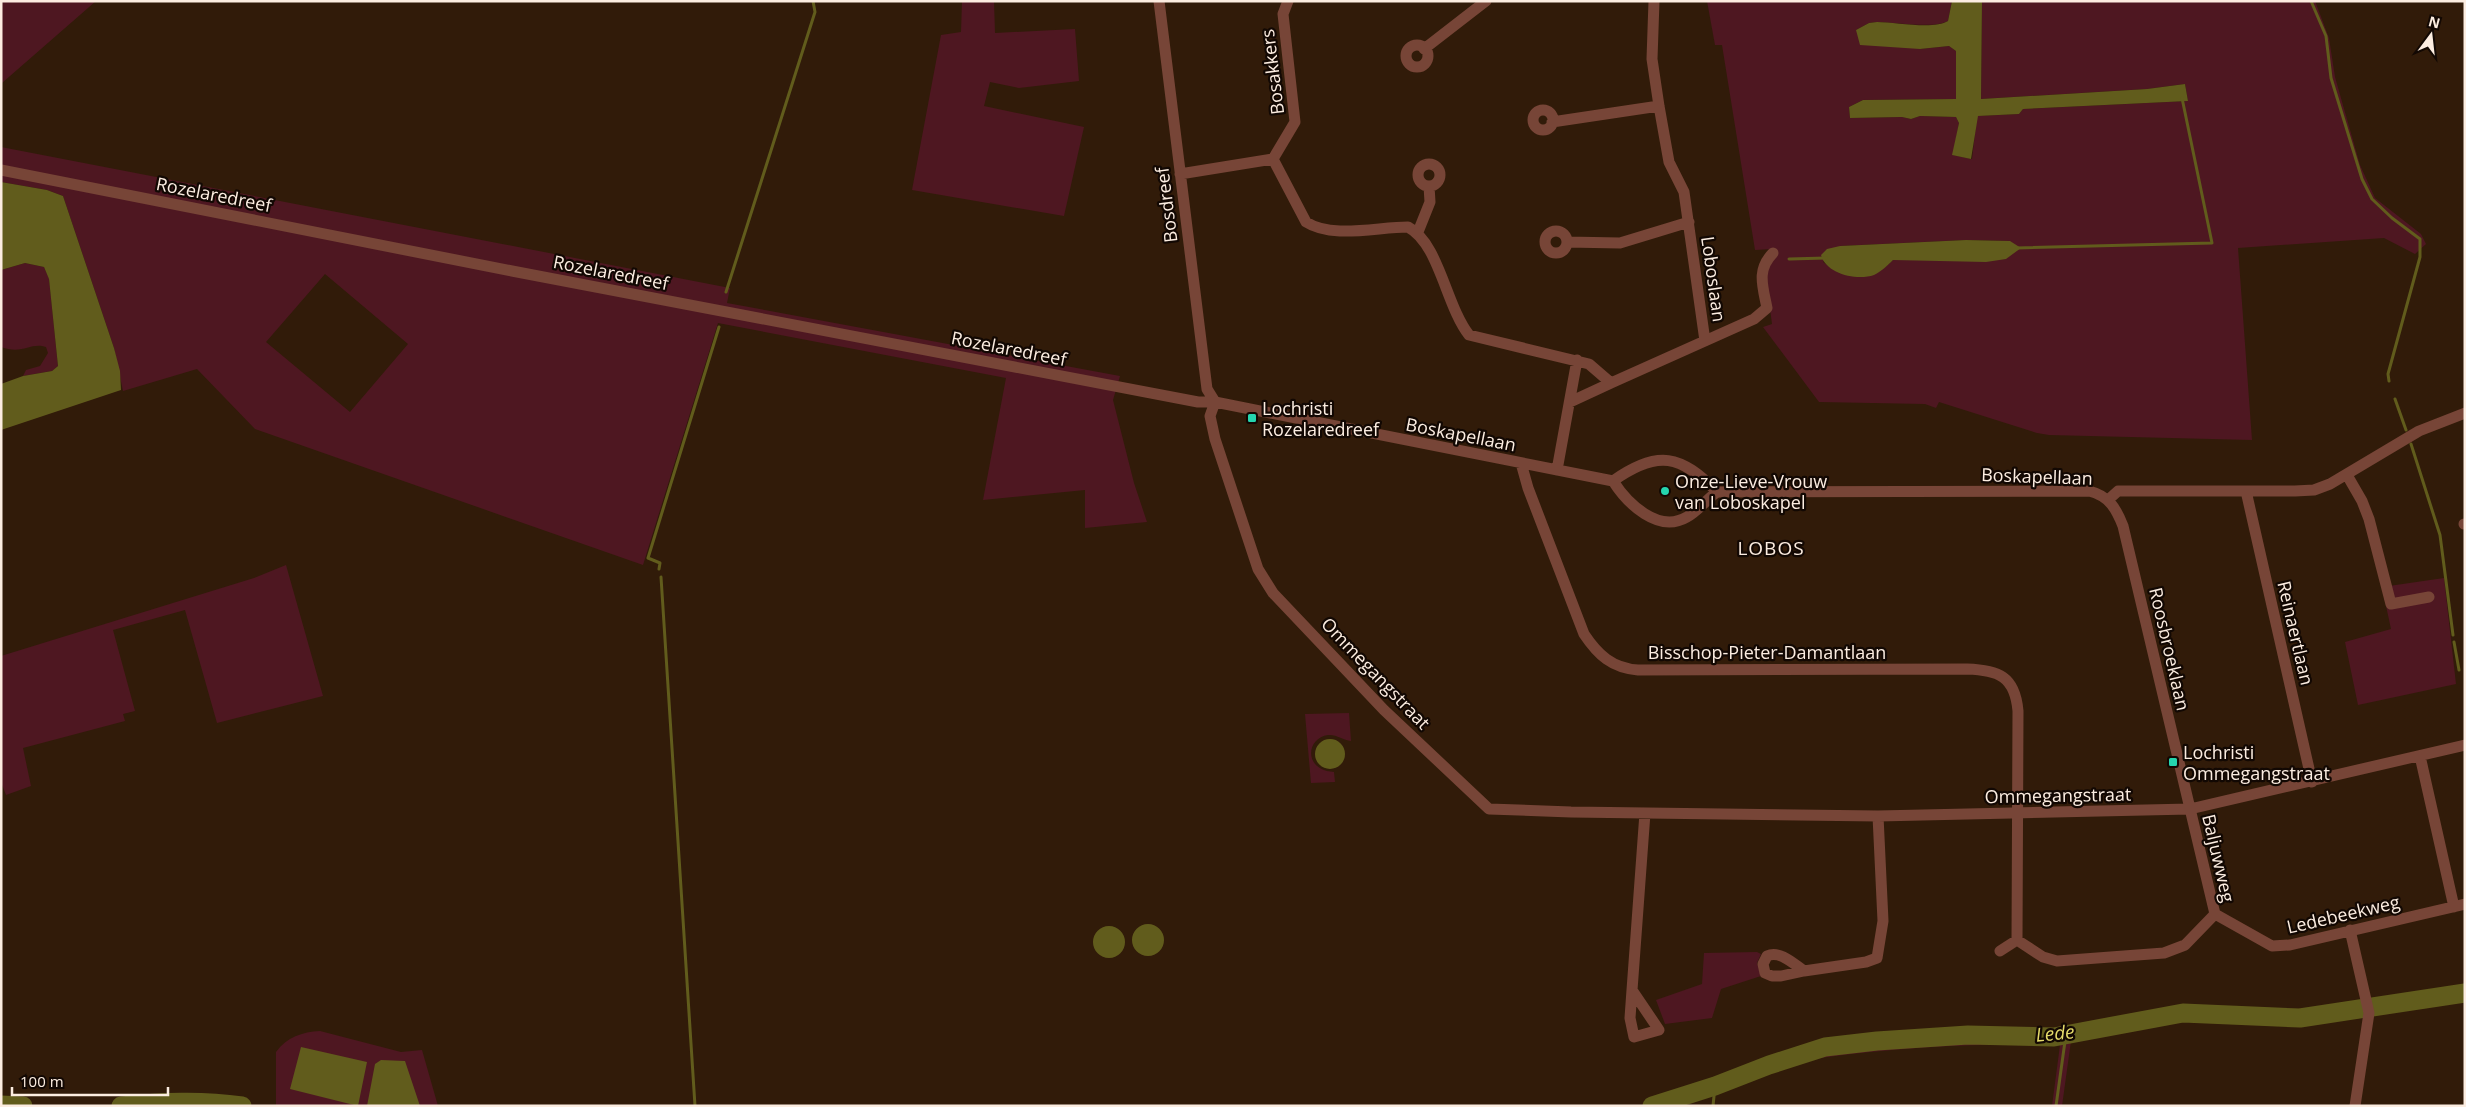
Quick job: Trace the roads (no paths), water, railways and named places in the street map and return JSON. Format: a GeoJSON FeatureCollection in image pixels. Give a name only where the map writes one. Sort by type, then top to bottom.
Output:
{"type":"FeatureCollection","features":[{"type":"Feature","properties":{"kind":"street","name":"Bosdreef"},"geometry":{"type":"LineString","coordinates":[[1159,1],[1207,389],[1215,402]]}},
{"type":"Feature","properties":{"kind":"street","name":"Bosakkers"},"geometry":{"type":"LineString","coordinates":[[1274,159],[1295,122],[1283,14],[1288,1]]}},
{"type":"Feature","properties":{"kind":"street"},"geometry":{"type":"LineString","coordinates":[[1424,49],[1486,1]]}},
{"type":"Feature","properties":{"kind":"street","name":"Loboslaan"},"geometry":{"type":"LineString","coordinates":[[1654,1],[1652,59],[1659,106],[1669,162],[1684,192],[1705,341]]}},
{"type":"Feature","properties":{"kind":"street"},"geometry":{"type":"LineString","coordinates":[[1552,122],[1659,106]]}},
{"type":"Feature","properties":{"kind":"street"},"geometry":{"type":"LineString","coordinates":[[1180,174],[1274,159],[1306,222],[1315,228],[1330,231],[1408,228],[1418,232],[1428,245],[1459,322],[1469,335],[1589,364],[1611,383]]}},
{"type":"Feature","properties":{"kind":"street","name":"Rozelaredreef"},"geometry":{"type":"LineString","coordinates":[[1,170],[1198,402],[1215,402]]}},
{"type":"Feature","properties":{"kind":"street"},"geometry":{"type":"LineString","coordinates":[[1418,232],[1430,202],[1429,186]]}},
{"type":"Feature","properties":{"kind":"street","name":"Loboslaan"},"geometry":{"type":"LineString","coordinates":[[1568,242],[1620,243],[1689,222]]}},
{"type":"Feature","properties":{"kind":"street","name":"Loboslaan"},"geometry":{"type":"LineString","coordinates":[[1570,402],[1754,318],[1767,308],[1761,270],[1766,260],[1773,254]]}},
{"type":"Feature","properties":{"kind":"street"},"geometry":{"type":"LineString","coordinates":[[1556,470],[1577,360]]}},
{"type":"Feature","properties":{"kind":"street","name":"Boskapellaan"},"geometry":{"type":"LineString","coordinates":[[1215,402],[1613,481]]}},
{"type":"Feature","properties":{"kind":"street","name":"Ommegangstraat"},"geometry":{"type":"LineString","coordinates":[[1215,402],[1210,416],[1215,439],[1258,569],[1274,593],[1384,710],[1489,809],[1878,816],[2190,809],[2465,745]]}},
{"type":"Feature","properties":{"kind":"street","name":"Boskapellaan"},"geometry":{"type":"LineString","coordinates":[[1717,492],[2089,491],[2099,494],[2108,500],[2118,490],[2314,490],[2347,475],[2419,431],[2465,414]]}},
{"type":"Feature","properties":{"kind":"street"},"geometry":{"type":"LineString","coordinates":[[1667,460],[1696,471],[1717,492],[1688,517],[1672,522],[1662,522],[1645,515],[1628,500],[1613,481],[1637,467],[1667,460]]}},
{"type":"Feature","properties":{"kind":"street","name":"Bisschop-Pieter-Damantlaan"},"geometry":{"type":"LineString","coordinates":[[1521,463],[1528,488],[1584,634],[1596,652],[1604,659],[1616,666],[1638,670],[1966,669],[1998,673],[2009,683],[2016,694],[2017,813]]}},
{"type":"Feature","properties":{"kind":"street"},"geometry":{"type":"LineString","coordinates":[[2347,475],[2362,501],[2369,519],[2391,604],[2429,597]]}},
{"type":"Feature","properties":{"kind":"street","name":"Reinaertlaan"},"geometry":{"type":"LineString","coordinates":[[2246,491],[2312,782]]}},
{"type":"Feature","properties":{"kind":"street","name":"Roosbroeklaan"},"geometry":{"type":"LineString","coordinates":[[2108,500],[2117,510],[2123,526],[2190,809]]}},
{"type":"Feature","properties":{"kind":"street"},"geometry":{"type":"LineString","coordinates":[[2420,756],[2459,905]]}},
{"type":"Feature","properties":{"kind":"street","name":"Baljuwweg"},"geometry":{"type":"LineString","coordinates":[[2190,809],[2215,914]]}},
{"type":"Feature","properties":{"kind":"street"},"geometry":{"type":"LineString","coordinates":[[1632,990],[1646,813]]}},
{"type":"Feature","properties":{"kind":"street"},"geometry":{"type":"LineString","coordinates":[[2017,813],[2017,940]]}},
{"type":"Feature","properties":{"kind":"street"},"geometry":{"type":"LineString","coordinates":[[1804,971],[1866,962],[1877,958],[1883,921],[1878,816]]}},
{"type":"Feature","properties":{"kind":"street","name":"Ledebeekweg"},"geometry":{"type":"LineString","coordinates":[[2215,914],[2272,946],[2290,945],[2459,905]]}},
{"type":"Feature","properties":{"kind":"street"},"geometry":{"type":"LineString","coordinates":[[2017,940],[2043,957],[2057,961],[2164,953],[2185,945],[2215,914]]}},
{"type":"Feature","properties":{"kind":"street"},"geometry":{"type":"LineString","coordinates":[[2350,930],[2368,1007],[2355,1106]]}},
{"type":"Feature","properties":{"kind":"street"},"geometry":{"type":"LineString","coordinates":[[2000,951],[2017,940]]}},
{"type":"Feature","properties":{"kind":"waterway"},"geometry":{"type":"LineString","coordinates":[[726,292],[815,12],[813,1]]}},
{"type":"Feature","properties":{"kind":"waterway"},"geometry":{"type":"LineString","coordinates":[[2311,1],[2326,36],[2331,78],[2362,179],[2372,199],[2392,218],[2420,239],[2420,257],[2388,374],[2389,381]]}},
{"type":"Feature","properties":{"kind":"waterway"},"geometry":{"type":"LineString","coordinates":[[2017,248],[2212,243],[2182,98]]}},
{"type":"Feature","properties":{"kind":"waterway"},"geometry":{"type":"LineString","coordinates":[[1789,259],[1826,258]]}},
{"type":"Feature","properties":{"kind":"waterway"},"geometry":{"type":"LineString","coordinates":[[659,569],[660,563],[648,558],[719,327]]}},
{"type":"Feature","properties":{"kind":"waterway"},"geometry":{"type":"LineString","coordinates":[[2395,399],[2406,430]]}},
{"type":"Feature","properties":{"kind":"waterway"},"geometry":{"type":"LineString","coordinates":[[2411,444],[2440,535],[2453,635]]}},
{"type":"Feature","properties":{"kind":"waterway"},"geometry":{"type":"LineString","coordinates":[[661,577],[695,1106]]}},
{"type":"Feature","properties":{"kind":"waterway"},"geometry":{"type":"LineString","coordinates":[[2454,642],[2459,670]]}},
{"type":"Feature","properties":{"kind":"waterway","name":"Lede"},"geometry":{"type":"LineString","coordinates":[[1652,1106],[1825,1047],[1877,1041],[1968,1035],[2054,1037],[2183,1013],[2300,1018],[2465,993]]}},
{"type":"Feature","properties":{"kind":"waterway"},"geometry":{"type":"LineString","coordinates":[[2056,1106],[2066,1034]]}},
{"type":"Feature","properties":{"kind":"waterway"},"geometry":{"type":"LineString","coordinates":[[1713,1106],[1715,1086]]}},
{"type":"Feature","properties":{"kind":"waterway","name":"Lede"},"geometry":{"type":"LineString","coordinates":[[121,1106],[182,1102],[242,1106]]}},
{"type":"Feature","properties":{"kind":"waterway","name":"Lede"},"geometry":{"type":"LineString","coordinates":[[1,1105],[23,1106]]}},
{"type":"Feature","properties":{"kind":"place","name":"Lochristi Rozelaredreef"},"geometry":{"type":"Point","coordinates":[1252,418]}},
{"type":"Feature","properties":{"kind":"place","name":"Onze-Lieve-Vrouw van Loboskapel"},"geometry":{"type":"Point","coordinates":[1665,491]}},
{"type":"Feature","properties":{"kind":"place","name":"Lochristi Ommegangstraat"},"geometry":{"type":"Point","coordinates":[2173,762]}},
{"type":"Feature","properties":{"kind":"district","name":"LOBOS"},"geometry":{"type":"Point","coordinates":[1771,548]}}]}
